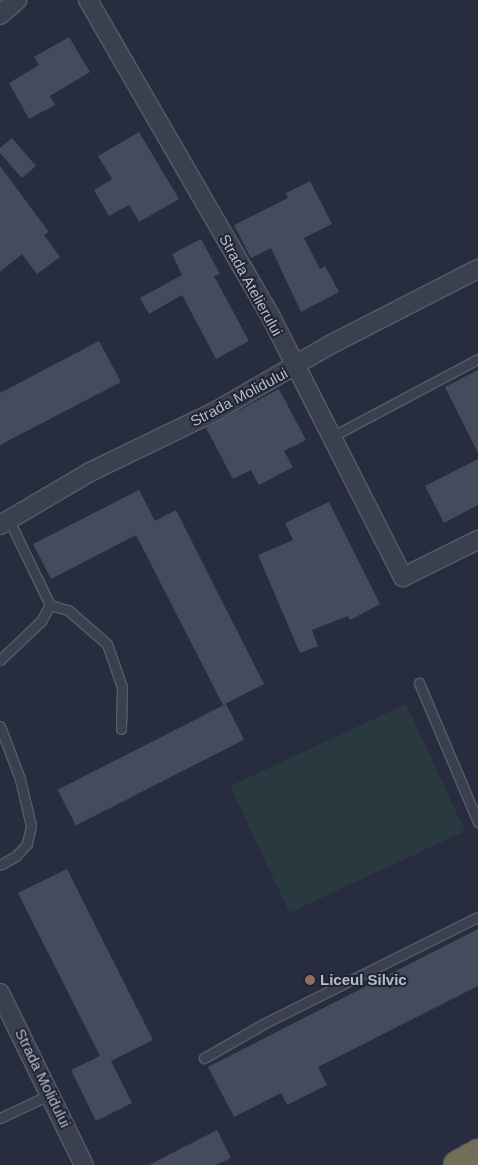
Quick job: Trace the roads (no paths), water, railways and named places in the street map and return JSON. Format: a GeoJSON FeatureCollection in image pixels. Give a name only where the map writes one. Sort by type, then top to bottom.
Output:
{"type":"FeatureCollection","features":[{"type":"Feature","properties":{"kind":"highway"},"geometry":{"type":"LineString","coordinates":[[458,1165],[478,1154]]}},
{"type":"Feature","properties":{"kind":"street"},"geometry":{"type":"LineString","coordinates":[[0,15],[17,0]]}},
{"type":"Feature","properties":{"kind":"street","name":"Strada Atelierului"},"geometry":{"type":"LineString","coordinates":[[88,0],[270,315],[294,367],[334,436],[403,577],[478,540]]}},
{"type":"Feature","properties":{"kind":"street","name":"Strada Molidului"},"geometry":{"type":"LineString","coordinates":[[4,523],[90,472],[216,411],[294,367],[478,269]]}},
{"type":"Feature","properties":{"kind":"street","name":"Strada Molidului"},"geometry":{"type":"LineString","coordinates":[[0,993],[51,1094],[84,1165]]}},
{"type":"Feature","properties":{"kind":"lane"},"geometry":{"type":"LineString","coordinates":[[334,436],[478,359]]}},
{"type":"Feature","properties":{"kind":"lane"},"geometry":{"type":"LineString","coordinates":[[4,523],[50,605],[68,610],[106,644],[122,687],[121,729]]}},
{"type":"Feature","properties":{"kind":"lane"},"geometry":{"type":"LineString","coordinates":[[0,660],[41,621],[50,605]]}},
{"type":"Feature","properties":{"kind":"lane"},"geometry":{"type":"LineString","coordinates":[[419,683],[478,822]]}},
{"type":"Feature","properties":{"kind":"lane"},"geometry":{"type":"LineString","coordinates":[[0,726],[20,779],[31,826],[26,844],[16,856],[0,865]]}},
{"type":"Feature","properties":{"kind":"lane"},"geometry":{"type":"LineString","coordinates":[[204,1058],[265,1023],[478,917]]}},
{"type":"Feature","properties":{"kind":"lane"},"geometry":{"type":"LineString","coordinates":[[0,1118],[51,1094]]}},
{"type":"Feature","properties":{"kind":"place","name":"Liceul Silvic"},"geometry":{"type":"Point","coordinates":[310,980]}}]}
